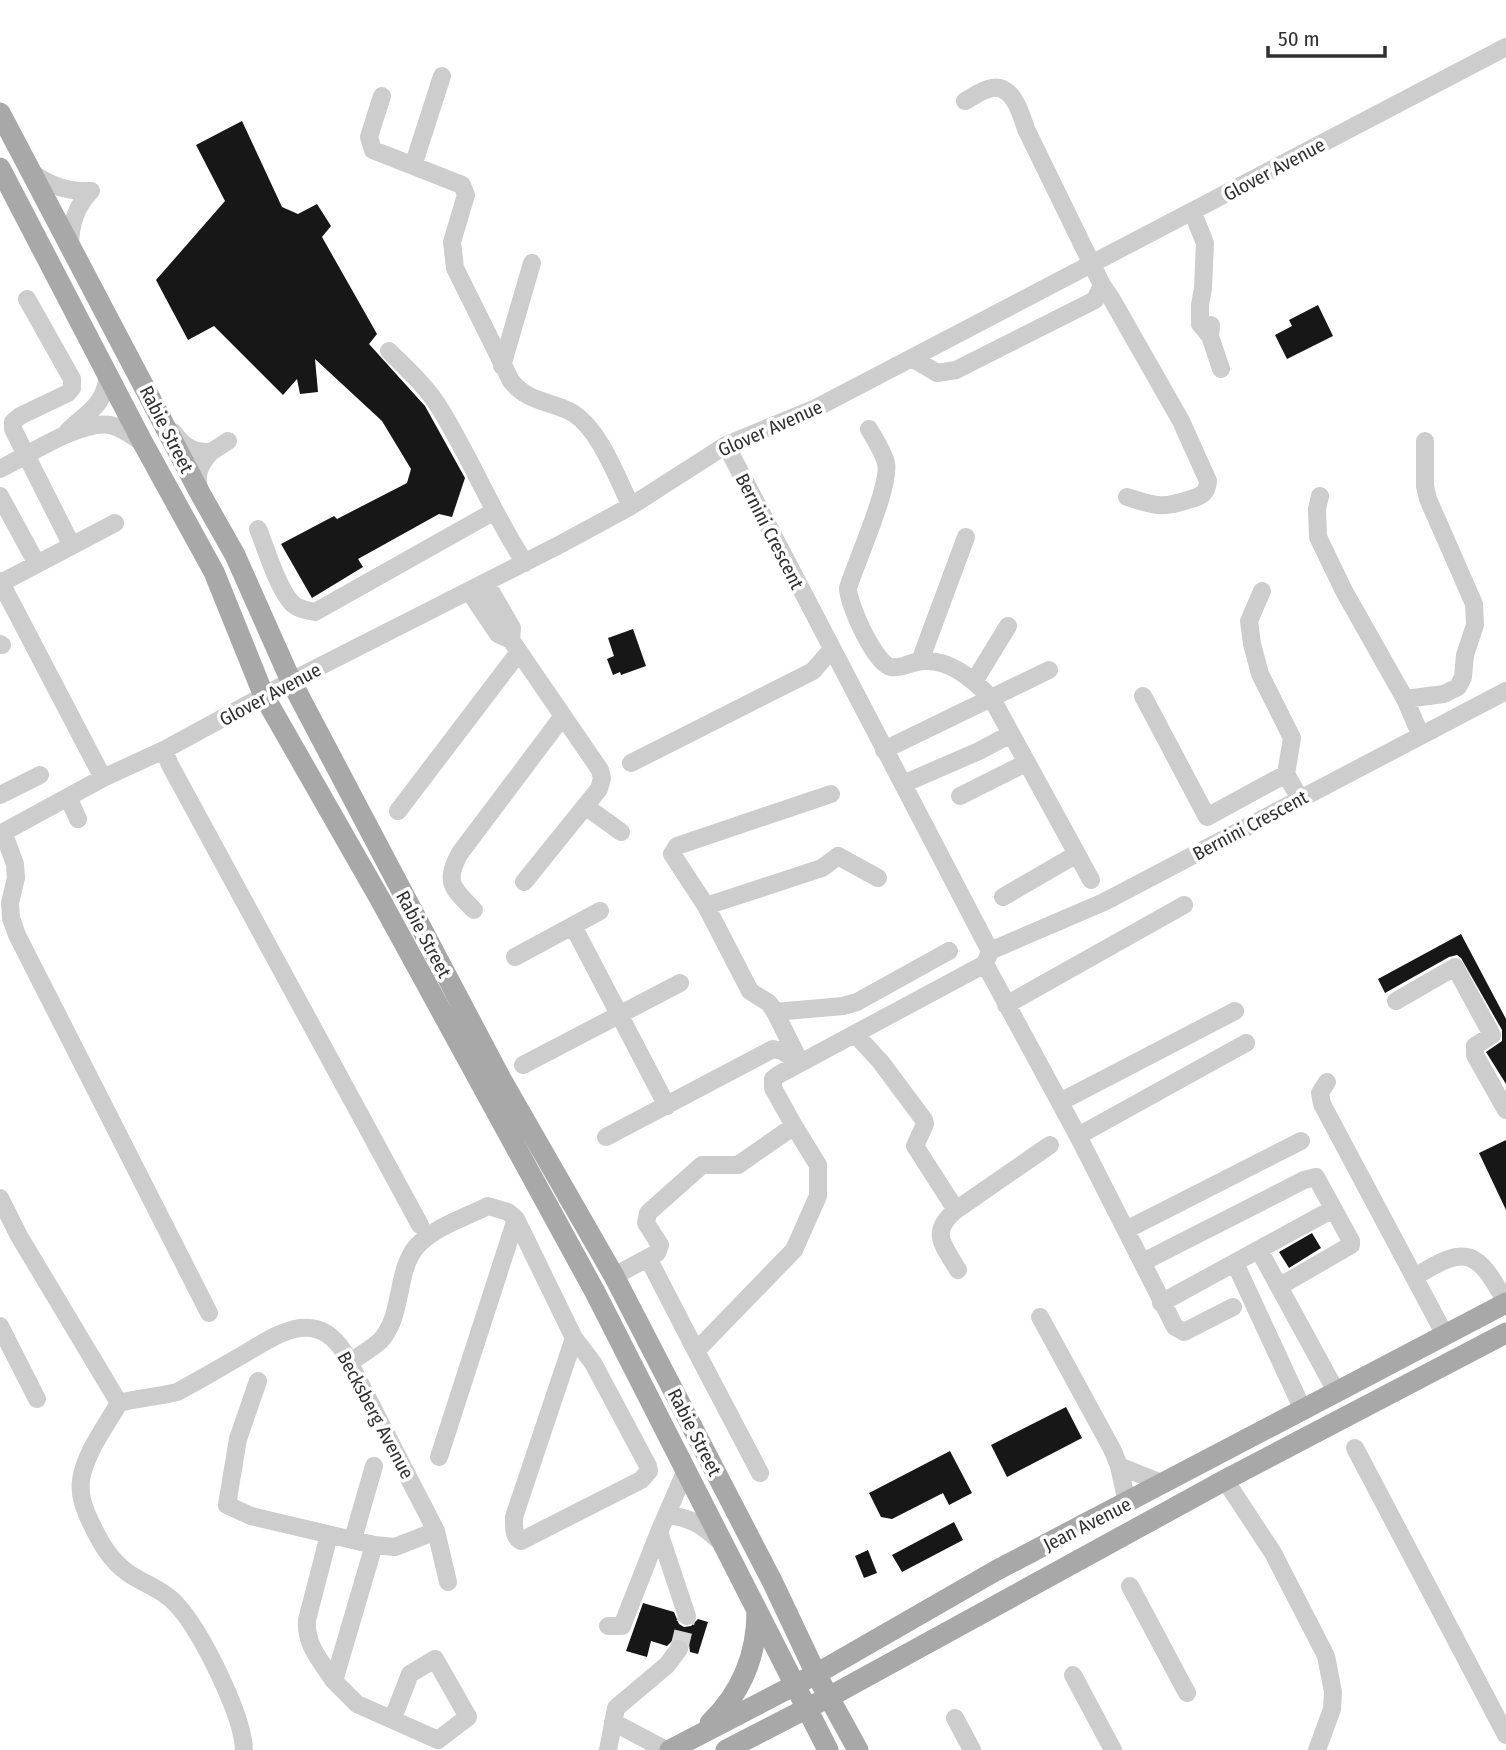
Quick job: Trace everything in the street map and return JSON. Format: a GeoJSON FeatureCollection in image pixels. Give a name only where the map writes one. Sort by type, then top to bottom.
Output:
{"type":"FeatureCollection","features":[{"type":"Feature","properties":{"kind":"main road","name":"Rabie Street"},"geometry":{"type":"LineString","coordinates":[[0,113],[234,555],[291,681],[501,1079],[614,1276],[773,1583],[816,1674],[858,1750]]}},
{"type":"Feature","properties":{"kind":"main road","name":"Rabie Street"},"geometry":{"type":"LineString","coordinates":[[0,168],[143,443],[214,572],[264,696],[373,887],[589,1280],[828,1750]]}},
{"type":"Feature","properties":{"kind":"main road","name":"Jean Avenue"},"geometry":{"type":"LineString","coordinates":[[668,1750],[816,1674],[997,1570],[1506,1303]]}},
{"type":"Feature","properties":{"kind":"main road","name":"Jean Avenue"},"geometry":{"type":"LineString","coordinates":[[726,1750],[829,1697],[1226,1480],[1506,1333]]}},
{"type":"Feature","properties":{"kind":"main road"},"geometry":{"type":"LineString","coordinates":[[1127,1503],[1132,1508],[1141,1507],[1206,1475],[1226,1480]]}},
{"type":"Feature","properties":{"kind":"main road"},"geometry":{"type":"LineString","coordinates":[[696,1736],[726,1708],[745,1677],[757,1635],[757,1610]]}},
{"type":"Feature","properties":{"kind":"street","name":"Glover Avenue"},"geometry":{"type":"LineString","coordinates":[[2,833],[103,778],[164,750],[291,681],[469,592],[631,506],[726,445],[816,408],[1506,47]]}},
{"type":"Feature","properties":{"kind":"street"},"geometry":{"type":"LineString","coordinates":[[413,166],[442,76]]}},
{"type":"Feature","properties":{"kind":"street"},"geometry":{"type":"LineString","coordinates":[[965,101],[990,88],[1000,88],[1018,105],[1026,129],[1102,285],[1181,421],[1208,481],[1206,491],[1201,496],[1172,506],[1155,505],[1127,497]]}},
{"type":"Feature","properties":{"kind":"street"},"geometry":{"type":"LineString","coordinates":[[382,96],[369,136],[371,146],[377,153],[462,185],[466,190],[452,242],[455,268],[502,366],[518,390],[531,399],[572,413],[585,424],[595,435],[631,506]]}},
{"type":"Feature","properties":{"kind":"street"},"geometry":{"type":"LineString","coordinates":[[32,173],[61,189],[71,192],[91,191],[78,207],[70,243]]}},
{"type":"Feature","properties":{"kind":"street"},"geometry":{"type":"LineString","coordinates":[[1192,211],[1205,243],[1203,288],[1208,297],[1212,320],[1210,336],[1221,369]]}},
{"type":"Feature","properties":{"kind":"street"},"geometry":{"type":"LineString","coordinates":[[502,366],[532,263]]}},
{"type":"Feature","properties":{"kind":"street"},"geometry":{"type":"LineString","coordinates":[[912,358],[937,373],[956,370],[1095,300],[1102,285]]}},
{"type":"Feature","properties":{"kind":"street"},"geometry":{"type":"LineString","coordinates":[[27,299],[72,379],[72,388],[68,393],[20,416],[13,422],[13,429],[72,546]]}},
{"type":"Feature","properties":{"kind":"street"},"geometry":{"type":"LineString","coordinates":[[389,351],[439,407],[493,512],[524,563]]}},
{"type":"Feature","properties":{"kind":"street"},"geometry":{"type":"LineString","coordinates":[[62,436],[102,399],[108,374]]}},
{"type":"Feature","properties":{"kind":"street"},"geometry":{"type":"LineString","coordinates":[[153,403],[186,446],[194,451],[211,452]]}},
{"type":"Feature","properties":{"kind":"street"},"geometry":{"type":"LineString","coordinates":[[0,469],[62,436],[93,426],[108,425],[124,430],[143,443]]}},
{"type":"Feature","properties":{"kind":"street"},"geometry":{"type":"LineString","coordinates":[[869,429],[884,457],[887,474],[881,498],[852,575],[848,597],[868,640],[881,662],[890,667],[920,661],[943,664],[975,680],[992,699],[1091,880]]}},
{"type":"Feature","properties":{"kind":"street"},"geometry":{"type":"LineString","coordinates":[[201,495],[197,474],[201,464],[211,452],[228,441]]}},
{"type":"Feature","properties":{"kind":"street"},"geometry":{"type":"LineString","coordinates":[[1405,699],[1444,694],[1458,687],[1463,677],[1465,655],[1475,625],[1474,604],[1428,499],[1425,486],[1425,441]]}},
{"type":"Feature","properties":{"kind":"street","name":"Bernini Crescent"},"geometry":{"type":"LineString","coordinates":[[726,445],[902,784],[988,957]]}},
{"type":"Feature","properties":{"kind":"street"},"geometry":{"type":"LineString","coordinates":[[0,496],[37,564]]}},
{"type":"Feature","properties":{"kind":"street"},"geometry":{"type":"LineString","coordinates":[[1320,496],[1316,518],[1318,537],[1344,591],[1405,699],[1421,736]]}},
{"type":"Feature","properties":{"kind":"street"},"geometry":{"type":"LineString","coordinates":[[258,530],[271,564],[290,601],[297,607],[315,612],[493,512]]}},
{"type":"Feature","properties":{"kind":"street"},"geometry":{"type":"LineString","coordinates":[[103,778],[0,582],[115,523]]}},
{"type":"Feature","properties":{"kind":"street"},"geometry":{"type":"LineString","coordinates":[[920,661],[966,537]]}},
{"type":"Feature","properties":{"kind":"street"},"geometry":{"type":"LineString","coordinates":[[398,811],[515,646],[512,628],[486,583]]}},
{"type":"Feature","properties":{"kind":"street"},"geometry":{"type":"LineString","coordinates":[[1262,591],[1249,621],[1252,645],[1260,674],[1292,738],[1286,774],[1300,799]]}},
{"type":"Feature","properties":{"kind":"street"},"geometry":{"type":"LineString","coordinates":[[469,592],[498,634],[515,646],[600,770],[602,778],[598,789],[524,882]]}},
{"type":"Feature","properties":{"kind":"street"},"geometry":{"type":"LineString","coordinates":[[975,680],[1008,625]]}},
{"type":"Feature","properties":{"kind":"street"},"geometry":{"type":"LineString","coordinates":[[631,763],[813,671],[831,650]]}},
{"type":"Feature","properties":{"kind":"street"},"geometry":{"type":"LineString","coordinates":[[884,750],[1049,670]]}},
{"type":"Feature","properties":{"kind":"street","name":"Bernini Crescent"},"geometry":{"type":"LineString","coordinates":[[794,1126],[774,1088],[773,1079],[778,1075],[988,957],[1104,902],[1506,691]]}},
{"type":"Feature","properties":{"kind":"street"},"geometry":{"type":"LineString","coordinates":[[1143,696],[1207,817],[1286,774]]}},
{"type":"Feature","properties":{"kind":"street"},"geometry":{"type":"LineString","coordinates":[[474,910],[453,890],[450,880],[452,868],[460,853],[563,716]]}},
{"type":"Feature","properties":{"kind":"street"},"geometry":{"type":"LineString","coordinates":[[902,784],[979,751],[1011,734]]}},
{"type":"Feature","properties":{"kind":"street"},"geometry":{"type":"LineString","coordinates":[[164,750],[420,1225]]}},
{"type":"Feature","properties":{"kind":"street"},"geometry":{"type":"LineString","coordinates":[[960,796],[1026,763]]}},
{"type":"Feature","properties":{"kind":"street"},"geometry":{"type":"LineString","coordinates":[[0,795],[40,775]]}},
{"type":"Feature","properties":{"kind":"street"},"geometry":{"type":"LineString","coordinates":[[800,1062],[769,1003],[750,991],[706,906],[672,853],[677,846],[831,794]]}},
{"type":"Feature","properties":{"kind":"street"},"geometry":{"type":"LineString","coordinates":[[68,797],[78,820]]}},
{"type":"Feature","properties":{"kind":"street"},"geometry":{"type":"LineString","coordinates":[[585,806],[621,832]]}},
{"type":"Feature","properties":{"kind":"street"},"geometry":{"type":"LineString","coordinates":[[2,833],[15,864],[16,878],[10,903],[11,918],[17,935],[209,1313]]}},
{"type":"Feature","properties":{"kind":"street"},"geometry":{"type":"LineString","coordinates":[[1003,897],[1077,854]]}},
{"type":"Feature","properties":{"kind":"street"},"geometry":{"type":"LineString","coordinates":[[706,906],[822,868],[838,856],[878,878]]}},
{"type":"Feature","properties":{"kind":"street"},"geometry":{"type":"LineString","coordinates":[[1006,1005],[1184,905]]}},
{"type":"Feature","properties":{"kind":"street"},"geometry":{"type":"LineString","coordinates":[[515,957],[600,911]]}},
{"type":"Feature","properties":{"kind":"street"},"geometry":{"type":"LineString","coordinates":[[573,926],[667,1105]]}},
{"type":"Feature","properties":{"kind":"street"},"geometry":{"type":"LineString","coordinates":[[775,1012],[843,1006],[857,1002],[949,951]]}},
{"type":"Feature","properties":{"kind":"street"},"geometry":{"type":"LineString","coordinates":[[988,957],[1006,1005],[1078,1136],[1175,1327],[1184,1332],[1233,1307]]}},
{"type":"Feature","properties":{"kind":"street"},"geometry":{"type":"LineString","coordinates":[[1396,1001],[1455,967],[1492,1035],[1475,1046],[1475,1055],[1506,1110]]}},
{"type":"Feature","properties":{"kind":"street"},"geometry":{"type":"LineString","coordinates":[[523,1065],[680,983]]}},
{"type":"Feature","properties":{"kind":"street"},"geometry":{"type":"LineString","coordinates":[[1060,1102],[1235,1012]]}},
{"type":"Feature","properties":{"kind":"street"},"geometry":{"type":"LineString","coordinates":[[855,1034],[880,1061],[924,1120],[925,1124],[915,1146],[956,1210]]}},
{"type":"Feature","properties":{"kind":"street"},"geometry":{"type":"LineString","coordinates":[[1078,1136],[1246,1044]]}},
{"type":"Feature","properties":{"kind":"street"},"geometry":{"type":"LineString","coordinates":[[606,1137],[773,1049],[782,1051],[800,1062]]}},
{"type":"Feature","properties":{"kind":"street"},"geometry":{"type":"LineString","coordinates":[[1327,1082],[1320,1093],[1322,1104],[1445,1335]]}},
{"type":"Feature","properties":{"kind":"street"},"geometry":{"type":"LineString","coordinates":[[614,1276],[657,1253],[660,1245],[646,1223],[648,1213],[702,1165],[738,1165],[794,1126],[818,1165],[818,1196],[794,1250],[696,1351]]}},
{"type":"Feature","properties":{"kind":"street"},"geometry":{"type":"LineString","coordinates":[[1126,1230],[1301,1141]]}},
{"type":"Feature","properties":{"kind":"street"},"geometry":{"type":"LineString","coordinates":[[958,1269],[939,1237],[948,1217],[1050,1145]]}},
{"type":"Feature","properties":{"kind":"street"},"geometry":{"type":"LineString","coordinates":[[1143,1262],[1313,1176],[1351,1245],[1280,1286]]}},
{"type":"Feature","properties":{"kind":"street"},"geometry":{"type":"LineString","coordinates":[[0,1198],[19,1236],[119,1403],[86,1463],[80,1493],[85,1508],[110,1558],[169,1597],[190,1622],[234,1704],[244,1750]]}},
{"type":"Feature","properties":{"kind":"street"},"geometry":{"type":"LineString","coordinates":[[349,1363],[381,1340],[393,1317],[411,1256],[419,1244],[440,1230],[488,1206],[508,1212],[516,1219],[574,1338],[593,1363],[649,1471],[641,1480],[521,1541],[514,1530],[514,1517],[574,1338]]}},
{"type":"Feature","properties":{"kind":"street"},"geometry":{"type":"LineString","coordinates":[[1161,1303],[1333,1209]]}},
{"type":"Feature","properties":{"kind":"street"},"geometry":{"type":"LineString","coordinates":[[439,1457],[516,1219]]}},
{"type":"Feature","properties":{"kind":"street"},"geometry":{"type":"LineString","coordinates":[[1259,1250],[1336,1393]]}},
{"type":"Feature","properties":{"kind":"street"},"geometry":{"type":"LineString","coordinates":[[1415,1277],[1450,1257],[1472,1258],[1490,1273],[1506,1303]]}},
{"type":"Feature","properties":{"kind":"street"},"geometry":{"type":"LineString","coordinates":[[648,1258],[760,1473]]}},
{"type":"Feature","properties":{"kind":"street"},"geometry":{"type":"LineString","coordinates":[[1235,1264],[1303,1410]]}},
{"type":"Feature","properties":{"kind":"street"},"geometry":{"type":"LineString","coordinates":[[1040,1317],[1119,1466],[1127,1503]]}},
{"type":"Feature","properties":{"kind":"street"},"geometry":{"type":"LineString","coordinates":[[0,1326],[37,1399]]}},
{"type":"Feature","properties":{"kind":"street","name":"Becksberg Avenue"},"geometry":{"type":"LineString","coordinates":[[119,1403],[177,1392],[289,1329],[312,1328],[327,1332],[337,1342],[349,1363],[436,1531],[447,1582]]}},
{"type":"Feature","properties":{"kind":"street"},"geometry":{"type":"LineString","coordinates":[[258,1381],[237,1439],[227,1505],[251,1516],[374,1545],[395,1546],[436,1531]]}},
{"type":"Feature","properties":{"kind":"street"},"geometry":{"type":"LineString","coordinates":[[1355,1448],[1506,1735]]}},
{"type":"Feature","properties":{"kind":"street"},"geometry":{"type":"LineString","coordinates":[[354,1539],[374,1466]]}},
{"type":"Feature","properties":{"kind":"street"},"geometry":{"type":"LineString","coordinates":[[1119,1466],[1164,1484]]}},
{"type":"Feature","properties":{"kind":"street"},"geometry":{"type":"LineString","coordinates":[[608,1626],[622,1626],[686,1470]]}},
{"type":"Feature","properties":{"kind":"street"},"geometry":{"type":"LineString","coordinates":[[1226,1480],[1273,1553],[1326,1656],[1333,1692],[1332,1709],[1317,1750]]}},
{"type":"Feature","properties":{"kind":"street"},"geometry":{"type":"LineString","coordinates":[[668,1515],[691,1519],[701,1524],[723,1544]]}},
{"type":"Feature","properties":{"kind":"street"},"geometry":{"type":"LineString","coordinates":[[659,1532],[687,1616]]}},
{"type":"Feature","properties":{"kind":"street"},"geometry":{"type":"LineString","coordinates":[[329,1535],[307,1620],[306,1634],[310,1645],[334,1681],[357,1704],[438,1740],[468,1717],[435,1659],[410,1674],[396,1710]]}},
{"type":"Feature","properties":{"kind":"street"},"geometry":{"type":"LineString","coordinates":[[334,1681],[374,1545]]}},
{"type":"Feature","properties":{"kind":"street"},"geometry":{"type":"LineString","coordinates":[[1130,1586],[1187,1693]]}},
{"type":"Feature","properties":{"kind":"street"},"geometry":{"type":"LineString","coordinates":[[608,1750],[616,1708],[667,1665],[679,1649]]}},
{"type":"Feature","properties":{"kind":"street"},"geometry":{"type":"LineString","coordinates":[[1073,1675],[1113,1750]]}},
{"type":"Feature","properties":{"kind":"street"},"geometry":{"type":"LineString","coordinates":[[955,1718],[972,1750]]}},
{"type":"Feature","properties":{"kind":"street"},"geometry":{"type":"LineString","coordinates":[[614,1722],[668,1750]]}},
{"type":"Feature","properties":{"kind":"building"},"geometry":{"type":"Polygon","coordinates":[[[242,121],[282,207],[298,214],[317,204],[331,226],[322,237],[377,334],[369,344],[425,406],[465,478],[452,517],[439,514],[358,559],[363,567],[312,598],[281,544],[334,516],[337,519],[407,483],[411,469],[382,421],[315,359],[318,392],[300,394],[297,379],[283,395],[214,326],[188,340],[156,280],[225,201],[196,145],[242,121]]]}},
{"type":"Feature","properties":{"kind":"building"},"geometry":{"type":"Polygon","coordinates":[[[1318,305],[1333,336],[1287,359],[1275,335],[1292,326],[1289,320],[1318,305]]]}},
{"type":"Feature","properties":{"kind":"building"},"geometry":{"type":"Polygon","coordinates":[[[633,629],[646,666],[621,675],[620,672],[613,675],[607,659],[614,656],[608,638],[633,629]]]}},
{"type":"Feature","properties":{"kind":"building"},"geometry":{"type":"Polygon","coordinates":[[[1461,934],[1506,1019],[1506,1084],[1486,1052],[1502,1041],[1502,1030],[1461,958],[1457,955],[1449,957],[1385,993],[1378,979],[1461,934]]]}},
{"type":"Feature","properties":{"kind":"building"},"geometry":{"type":"Polygon","coordinates":[[[1506,1140],[1506,1210],[1479,1153],[1506,1140]]]}},
{"type":"Feature","properties":{"kind":"building"},"geometry":{"type":"Polygon","coordinates":[[[1312,1233],[1321,1248],[1289,1268],[1279,1252],[1312,1233]]]}},
{"type":"Feature","properties":{"kind":"building"},"geometry":{"type":"Polygon","coordinates":[[[1066,1407],[1082,1438],[1007,1477],[991,1445],[1066,1407]]]}},
{"type":"Feature","properties":{"kind":"building"},"geometry":{"type":"Polygon","coordinates":[[[950,1451],[972,1493],[949,1505],[943,1493],[892,1519],[881,1517],[869,1493],[950,1451]]]}},
{"type":"Feature","properties":{"kind":"building"},"geometry":{"type":"Polygon","coordinates":[[[954,1522],[963,1540],[902,1572],[892,1555],[954,1522]]]}},
{"type":"Feature","properties":{"kind":"building"},"geometry":{"type":"Polygon","coordinates":[[[868,1550],[877,1573],[864,1578],[855,1556],[868,1550]]]}},
{"type":"Feature","properties":{"kind":"building"},"geometry":{"type":"Polygon","coordinates":[[[643,1603],[674,1612],[679,1624],[684,1627],[691,1626],[698,1619],[708,1622],[698,1654],[690,1652],[689,1644],[680,1638],[674,1639],[667,1646],[651,1641],[647,1657],[626,1651],[643,1603]]]}},
{"type":"Feature","properties":{"kind":"tunnel"},"geometry":{"type":"LineString","coordinates":[[679,1649],[687,1616]]}}]}
